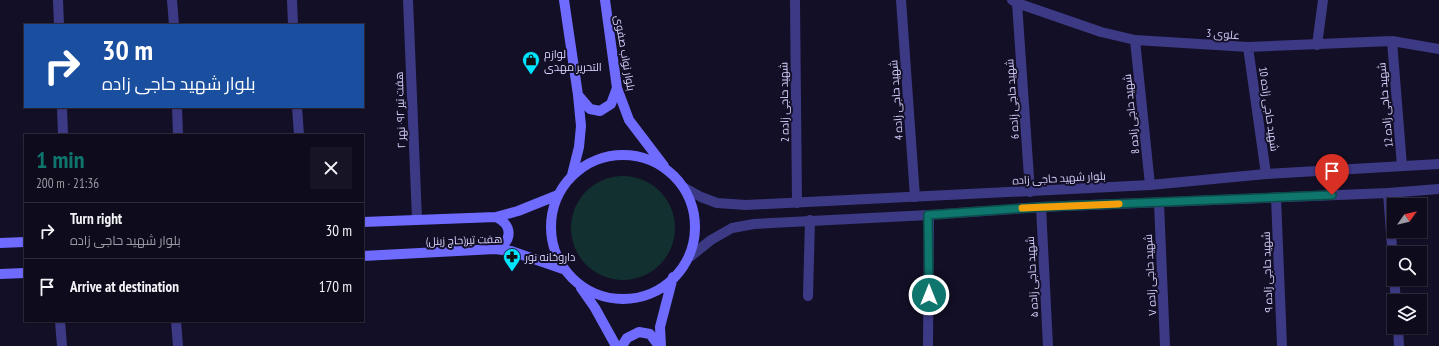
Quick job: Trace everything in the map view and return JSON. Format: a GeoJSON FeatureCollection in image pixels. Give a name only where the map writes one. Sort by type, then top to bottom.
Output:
{"type":"FeatureCollection","features":[{"type":"Feature","properties":{"kind":"main road"},"geometry":{"type":"LineString","coordinates":[[564,0],[581,126],[579,147],[572,175],[558,195],[550,220],[552,245],[562,269],[579,286],[595,308],[616,346]]}},
{"type":"Feature","properties":{"kind":"main road","name":"بلوار نواب صفوی"},"geometry":{"type":"LineString","coordinates":[[605,0],[617,88],[629,120],[666,169]]}},
{"type":"Feature","properties":{"kind":"main road"},"geometry":{"type":"LineString","coordinates":[[578,95],[590,109],[600,111],[611,104],[617,88]]}},
{"type":"Feature","properties":{"kind":"main road"},"geometry":{"type":"LineString","coordinates":[[572,175],[593,161],[618,154],[643,158],[666,169],[683,187],[693,209],[696,232],[692,256],[673,277],[653,295],[628,301],[602,298],[579,286]]}},
{"type":"Feature","properties":{"kind":"main road","name":"هفت تیر(حاج زینل)"},"geometry":{"type":"LineString","coordinates":[[364,222],[496,217],[518,211],[558,195]]}},
{"type":"Feature","properties":{"kind":"main road"},"geometry":{"type":"LineString","coordinates":[[495,249],[502,246],[507,241],[509,233],[503,220],[496,217]]}},
{"type":"Feature","properties":{"kind":"main road"},"geometry":{"type":"LineString","coordinates":[[0,243],[24,242]]}},
{"type":"Feature","properties":{"kind":"main road","name":"هفت تیر(حاج زینل)"},"geometry":{"type":"LineString","coordinates":[[364,256],[495,249],[511,251],[562,269]]}},
{"type":"Feature","properties":{"kind":"main road"},"geometry":{"type":"LineString","coordinates":[[0,274],[24,273]]}},
{"type":"Feature","properties":{"kind":"main road"},"geometry":{"type":"LineString","coordinates":[[660,346],[660,327],[673,277]]}},
{"type":"Feature","properties":{"kind":"main road"},"geometry":{"type":"LineString","coordinates":[[622,346],[627,338],[639,332],[650,334],[660,346]]}},
{"type":"Feature","properties":{"kind":"street"},"geometry":{"type":"LineString","coordinates":[[58,0],[59,24]]}},
{"type":"Feature","properties":{"kind":"street"},"geometry":{"type":"LineString","coordinates":[[172,0],[174,24]]}},
{"type":"Feature","properties":{"kind":"street"},"geometry":{"type":"LineString","coordinates":[[292,0],[293,24]]}},
{"type":"Feature","properties":{"kind":"street","name":"هفت تیر ۹۲- نهر ۲"},"geometry":{"type":"LineString","coordinates":[[408,0],[417,219]]}},
{"type":"Feature","properties":{"kind":"street","name":"شهید حاجی زاده 2"},"geometry":{"type":"LineString","coordinates":[[795,0],[797,203]]}},
{"type":"Feature","properties":{"kind":"street","name":"شهید حاجی زاده 4"},"geometry":{"type":"LineString","coordinates":[[900,0],[914,197]]}},
{"type":"Feature","properties":{"kind":"street"},"geometry":{"type":"LineString","coordinates":[[1317,44],[1323,0]]}},
{"type":"Feature","properties":{"kind":"street","name":"علوی 3"},"geometry":{"type":"LineString","coordinates":[[1015,2],[1101,32],[1135,40],[1248,47],[1392,41],[1439,48]]}},
{"type":"Feature","properties":{"kind":"street","name":"شهید حاجی زاده 6"},"geometry":{"type":"LineString","coordinates":[[1015,2],[1030,192]]}},
{"type":"Feature","properties":{"kind":"street","name":"شهید حاجی زاده 8"},"geometry":{"type":"LineString","coordinates":[[1135,40],[1150,185]]}},
{"type":"Feature","properties":{"kind":"street","name":"شهید حاجی زاده 12"},"geometry":{"type":"LineString","coordinates":[[1392,41],[1402,166]]}},
{"type":"Feature","properties":{"kind":"street","name":"شهید حاجی زاده 10"},"geometry":{"type":"LineString","coordinates":[[1248,47],[1266,174]]}},
{"type":"Feature","properties":{"kind":"street"},"geometry":{"type":"LineString","coordinates":[[62,108],[63,134]]}},
{"type":"Feature","properties":{"kind":"street"},"geometry":{"type":"LineString","coordinates":[[177,108],[178,134]]}},
{"type":"Feature","properties":{"kind":"street"},"geometry":{"type":"LineString","coordinates":[[297,108],[299,134]]}},
{"type":"Feature","properties":{"kind":"street","name":"بلوار شهید حاجی زاده"},"geometry":{"type":"LineString","coordinates":[[683,187],[701,197],[717,203],[746,205],[1150,185],[1266,174],[1439,164]]}},
{"type":"Feature","properties":{"kind":"street"},"geometry":{"type":"LineString","coordinates":[[692,256],[711,240],[732,228],[754,224],[928,215],[1040,207],[1388,193],[1439,189]]}},
{"type":"Feature","properties":{"kind":"street"},"geometry":{"type":"LineString","coordinates":[[1388,193],[1392,246]]}},
{"type":"Feature","properties":{"kind":"street","name":"شهید حاجی زاده ۹"},"geometry":{"type":"LineString","coordinates":[[1276,197],[1282,346]]}},
{"type":"Feature","properties":{"kind":"street","name":"شهید حاجی زاده ۷"},"geometry":{"type":"LineString","coordinates":[[1159,203],[1165,346]]}},
{"type":"Feature","properties":{"kind":"street","name":"شهید حاجی زاده ۵"},"geometry":{"type":"LineString","coordinates":[[1040,207],[1048,346]]}},
{"type":"Feature","properties":{"kind":"street"},"geometry":{"type":"LineString","coordinates":[[928,215],[928,346]]}},
{"type":"Feature","properties":{"kind":"street"},"geometry":{"type":"LineString","coordinates":[[808,296],[810,220]]}},
{"type":"Feature","properties":{"kind":"street"},"geometry":{"type":"LineString","coordinates":[[60,322],[62,346]]}},
{"type":"Feature","properties":{"kind":"street"},"geometry":{"type":"LineString","coordinates":[[176,322],[178,346]]}},
{"type":"Feature","properties":{"kind":"street"},"geometry":{"type":"LineString","coordinates":[[1398,334],[1399,346]]}},
{"type":"Feature","properties":{"kind":"green space"},"geometry":{"type":"Polygon","coordinates":[[[623,176],[643,180],[652,185],[666,199],[671,208],[675,228],[671,248],[666,257],[652,271],[643,276],[623,280],[603,276],[594,271],[580,257],[575,248],[571,228],[575,208],[580,199],[594,185],[603,180],[623,176]]]}},
{"type":"Feature","properties":{"kind":"slow traffic"},"geometry":{"type":"LineString","coordinates":[[1022,208],[1119,204]]}},
{"type":"Feature","properties":{"kind":"place","name":"لوازم التحریر مهدی"},"geometry":{"type":"Point","coordinates":[531,75]}},
{"type":"Feature","properties":{"kind":"place","name":"داروخانه نور"},"geometry":{"type":"Point","coordinates":[512,272]}},
{"type":"Feature","properties":{"kind":"route"},"geometry":{"type":"LineString","coordinates":[[929,295],[928,215],[1040,207],[1332,195]]}}]}
